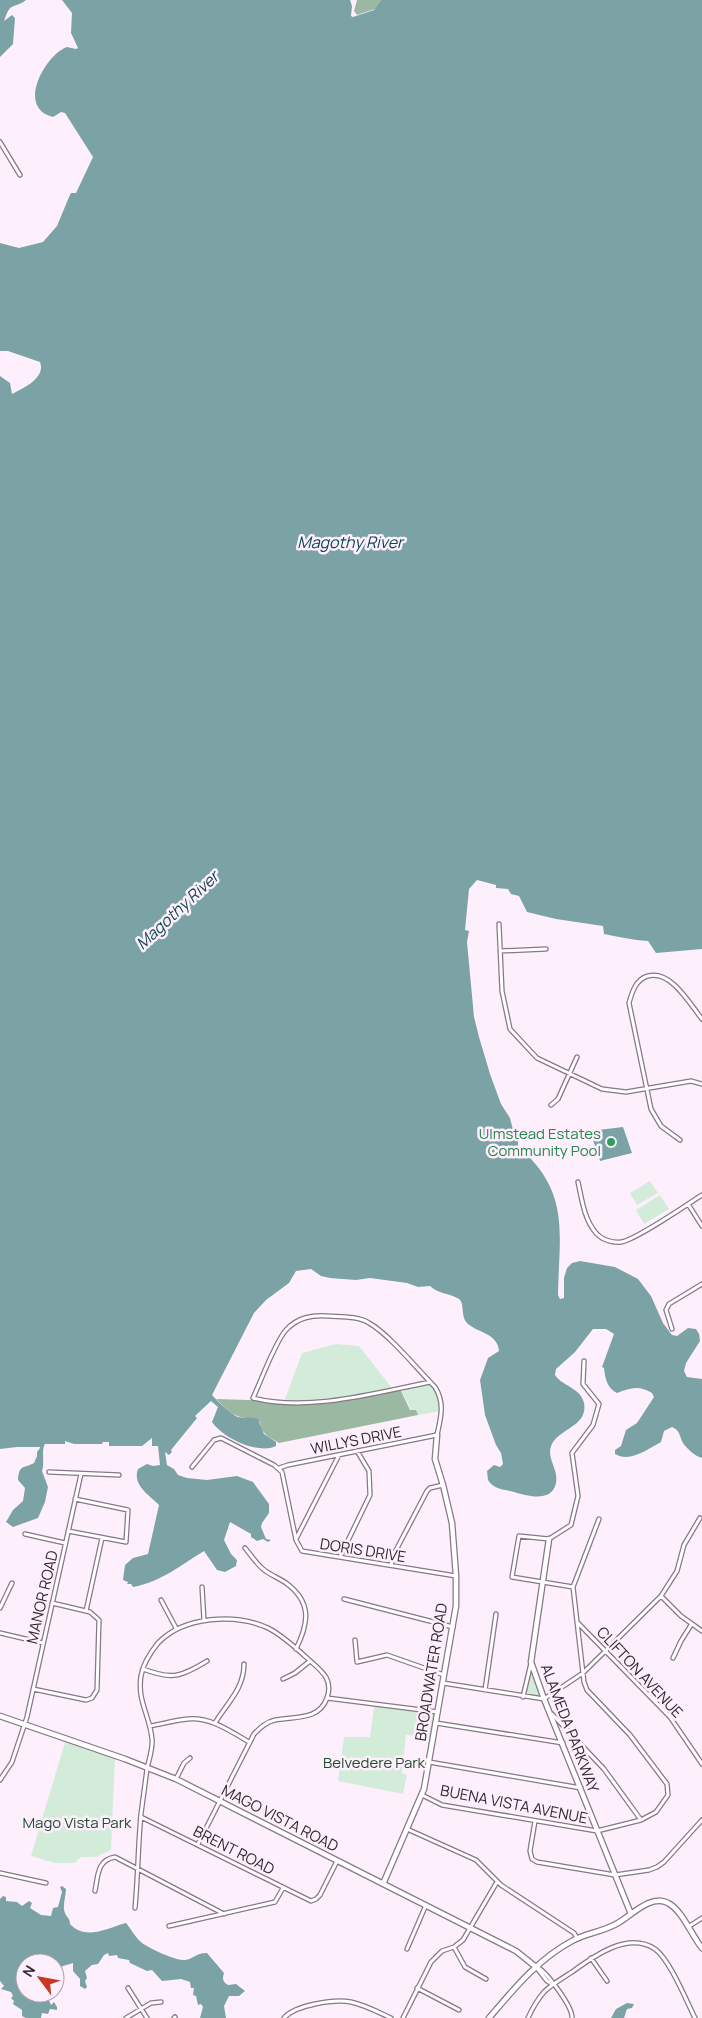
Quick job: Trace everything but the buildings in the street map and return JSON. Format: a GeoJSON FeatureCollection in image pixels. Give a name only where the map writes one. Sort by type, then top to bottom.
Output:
{"type":"FeatureCollection","features":[{"type":"Feature","properties":{"kind":"street"},"geometry":{"type":"LineString","coordinates":[[0,142],[20,175]]}},
{"type":"Feature","properties":{"kind":"street"},"geometry":{"type":"LineString","coordinates":[[499,924],[502,991],[510,1029],[537,1058],[602,1089],[626,1092],[691,1081],[702,1084]]}},
{"type":"Feature","properties":{"kind":"street"},"geometry":{"type":"LineString","coordinates":[[500,951],[546,949]]}},
{"type":"Feature","properties":{"kind":"street"},"geometry":{"type":"LineString","coordinates":[[680,1140],[661,1126],[651,1109],[629,1003],[633,988],[644,976],[657,973],[669,978],[702,1019]]}},
{"type":"Feature","properties":{"kind":"street"},"geometry":{"type":"LineString","coordinates":[[552,1105],[558,1099],[576,1057]]}},
{"type":"Feature","properties":{"kind":"street"},"geometry":{"type":"LineString","coordinates":[[578,1182],[590,1224],[599,1236],[613,1242],[631,1239],[702,1195]]}},
{"type":"Feature","properties":{"kind":"street"},"geometry":{"type":"LineString","coordinates":[[688,1204],[702,1226]]}},
{"type":"Feature","properties":{"kind":"street"},"geometry":{"type":"LineString","coordinates":[[672,1329],[666,1310],[669,1304],[702,1284]]}},
{"type":"Feature","properties":{"kind":"street","name":"BROADWATER ROAD"},"geometry":{"type":"LineString","coordinates":[[383,1884],[422,1795],[456,1606],[452,1523],[444,1485],[435,1460],[442,1407],[439,1393],[430,1382],[381,1332],[370,1323],[362,1320],[316,1316],[304,1317],[294,1322],[283,1334],[253,1398],[278,1402],[343,1399],[430,1382]]}},
{"type":"Feature","properties":{"kind":"street"},"geometry":{"type":"LineString","coordinates":[[573,1587],[512,1577],[519,1536],[549,1539],[571,1525],[578,1496],[572,1453],[593,1425],[599,1404],[583,1384],[584,1361]]}},
{"type":"Feature","properties":{"kind":"street","name":"WILLYS DRIVE"},"geometry":{"type":"LineString","coordinates":[[280,1468],[437,1435]]}},
{"type":"Feature","properties":{"kind":"street"},"geometry":{"type":"LineString","coordinates":[[192,1467],[218,1437],[280,1468],[284,1476],[296,1540]]}},
{"type":"Feature","properties":{"kind":"street"},"geometry":{"type":"LineString","coordinates":[[340,1557],[370,1495],[368,1470],[357,1451]]}},
{"type":"Feature","properties":{"kind":"street"},"geometry":{"type":"LineString","coordinates":[[296,1540],[339,1455]]}},
{"type":"Feature","properties":{"kind":"street"},"geometry":{"type":"LineString","coordinates":[[49,1472],[119,1475]]}},
{"type":"Feature","properties":{"kind":"street","name":"MANOR ROAD"},"geometry":{"type":"LineString","coordinates":[[0,1780],[12,1762],[25,1725],[81,1474]]}},
{"type":"Feature","properties":{"kind":"street"},"geometry":{"type":"LineString","coordinates":[[391,1566],[394,1554],[427,1491],[430,1488],[444,1485]]}},
{"type":"Feature","properties":{"kind":"street"},"geometry":{"type":"LineString","coordinates":[[68,1531],[126,1542],[128,1510],[75,1499]]}},
{"type":"Feature","properties":{"kind":"street"},"geometry":{"type":"LineString","coordinates":[[443,1683],[544,1699],[583,1673],[661,1596],[674,1576],[684,1546],[700,1518]]}},
{"type":"Feature","properties":{"kind":"street","name":"BUENA VISTA AVENUE"},"geometry":{"type":"LineString","coordinates":[[422,1795],[442,1805],[597,1831],[641,1820],[650,1816],[661,1806],[668,1795],[667,1784],[630,1735],[587,1690],[583,1673],[573,1587],[599,1519]]}},
{"type":"Feature","properties":{"kind":"street"},"geometry":{"type":"LineString","coordinates":[[25,1534],[65,1543]]}},
{"type":"Feature","properties":{"kind":"street"},"geometry":{"type":"LineString","coordinates":[[86,1611],[102,1538]]}},
{"type":"Feature","properties":{"kind":"street","name":"ALAMEDA PARKWAY"},"geometry":{"type":"LineString","coordinates":[[549,1539],[531,1662],[544,1699],[631,1914]]}},
{"type":"Feature","properties":{"kind":"street","name":"DORIS DRIVE"},"geometry":{"type":"LineString","coordinates":[[296,1540],[299,1548],[305,1552],[456,1576]]}},
{"type":"Feature","properties":{"kind":"street"},"geometry":{"type":"LineString","coordinates":[[245,1548],[264,1570],[285,1583],[301,1598],[306,1614],[306,1623],[305,1633],[296,1649]]}},
{"type":"Feature","properties":{"kind":"street"},"geometry":{"type":"LineString","coordinates":[[0,1608],[12,1583]]}},
{"type":"Feature","properties":{"kind":"street"},"geometry":{"type":"LineString","coordinates":[[202,1587],[204,1620]]}},
{"type":"Feature","properties":{"kind":"street"},"geometry":{"type":"LineString","coordinates":[[661,1596],[691,1625],[702,1631]]}},
{"type":"Feature","properties":{"kind":"street"},"geometry":{"type":"LineString","coordinates":[[344,1599],[453,1628]]}},
{"type":"Feature","properties":{"kind":"street"},"geometry":{"type":"LineString","coordinates":[[161,1600],[176,1628]]}},
{"type":"Feature","properties":{"kind":"street"},"geometry":{"type":"LineString","coordinates":[[33,1689],[83,1700],[92,1698],[97,1690],[100,1623],[96,1616],[86,1611],[52,1603]]}},
{"type":"Feature","properties":{"kind":"street"},"geometry":{"type":"LineString","coordinates":[[485,1690],[496,1614]]}},
{"type":"Feature","properties":{"kind":"street"},"geometry":{"type":"LineString","coordinates":[[135,1908],[141,1816],[152,1740],[150,1726],[141,1701],[140,1690],[146,1660],[158,1644],[176,1628],[204,1620],[248,1622],[260,1625],[277,1634],[328,1678],[327,1698],[320,1709],[313,1714],[305,1717],[274,1720],[266,1723],[254,1734],[198,1844]]}},
{"type":"Feature","properties":{"kind":"street","name":"CLIFTON AVENUE"},"geometry":{"type":"LineString","coordinates":[[577,1622],[604,1652],[670,1717],[702,1764]]}},
{"type":"Feature","properties":{"kind":"street"},"geometry":{"type":"LineString","coordinates":[[673,1658],[691,1625]]}},
{"type":"Feature","properties":{"kind":"street"},"geometry":{"type":"LineString","coordinates":[[0,1633],[43,1643]]}},
{"type":"Feature","properties":{"kind":"street"},"geometry":{"type":"LineString","coordinates":[[355,1640],[357,1662],[387,1655],[444,1675]]}},
{"type":"Feature","properties":{"kind":"street"},"geometry":{"type":"LineString","coordinates":[[143,1669],[160,1675],[175,1676],[190,1672],[206,1661]]}},
{"type":"Feature","properties":{"kind":"street"},"geometry":{"type":"LineString","coordinates":[[283,1679],[296,1673],[310,1661]]}},
{"type":"Feature","properties":{"kind":"street"},"geometry":{"type":"LineString","coordinates":[[523,1697],[531,1662]]}},
{"type":"Feature","properties":{"kind":"street"},"geometry":{"type":"LineString","coordinates":[[215,1723],[240,1688],[244,1664]]}},
{"type":"Feature","properties":{"kind":"street"},"geometry":{"type":"LineString","coordinates":[[327,1698],[438,1712]]}},
{"type":"Feature","properties":{"kind":"street"},"geometry":{"type":"LineString","coordinates":[[550,1713],[604,1769],[641,1820]]}},
{"type":"Feature","properties":{"kind":"street","name":"MAGO VISTA ROAD"},"geometry":{"type":"LineString","coordinates":[[0,1716],[176,1779],[520,1953],[536,1967]]}},
{"type":"Feature","properties":{"kind":"street"},"geometry":{"type":"LineString","coordinates":[[150,1726],[188,1719],[204,1720],[215,1723],[249,1742]]}},
{"type":"Feature","properties":{"kind":"street"},"geometry":{"type":"LineString","coordinates":[[436,1723],[563,1743]]}},
{"type":"Feature","properties":{"kind":"street"},"geometry":{"type":"LineString","coordinates":[[176,1779],[184,1763],[190,1758]]}},
{"type":"Feature","properties":{"kind":"street"},"geometry":{"type":"LineString","coordinates":[[429,1762],[581,1788]]}},
{"type":"Feature","properties":{"kind":"street","name":"BRENT ROAD"},"geometry":{"type":"LineString","coordinates":[[141,1816],[308,1900],[315,1900],[320,1895],[337,1861]]}},
{"type":"Feature","properties":{"kind":"street"},"geometry":{"type":"LineString","coordinates":[[535,1821],[530,1851],[532,1859],[537,1862],[615,1875],[657,1867],[702,1820]]}},
{"type":"Feature","properties":{"kind":"street"},"geometry":{"type":"LineString","coordinates":[[407,1829],[473,1858],[497,1882],[574,1933],[577,1938]]}},
{"type":"Feature","properties":{"kind":"street"},"geometry":{"type":"LineString","coordinates":[[95,1891],[101,1863],[108,1858],[115,1857],[224,1914]]}},
{"type":"Feature","properties":{"kind":"street"},"geometry":{"type":"LineString","coordinates":[[0,1872],[46,1883]]}},
{"type":"Feature","properties":{"kind":"street"},"geometry":{"type":"LineString","coordinates":[[402,2018],[434,1958],[442,1951],[454,1947],[463,1940],[497,1882]]}},
{"type":"Feature","properties":{"kind":"street"},"geometry":{"type":"LineString","coordinates":[[168,1926],[274,1902],[283,1888]]}},
{"type":"Feature","properties":{"kind":"street"},"geometry":{"type":"LineString","coordinates":[[488,2018],[536,1967],[556,1950],[577,1938],[609,1927],[652,1902],[664,1902],[672,1906],[702,1948]]}},
{"type":"Feature","properties":{"kind":"street"},"geometry":{"type":"LineString","coordinates":[[407,1949],[426,1905]]}},
{"type":"Feature","properties":{"kind":"street"},"geometry":{"type":"LineString","coordinates":[[688,1928],[702,1918]]}},
{"type":"Feature","properties":{"kind":"street"},"geometry":{"type":"LineString","coordinates":[[528,2018],[541,1997],[553,1985],[602,1951],[631,1943],[654,1948],[666,1960],[695,2018]]}},
{"type":"Feature","properties":{"kind":"street"},"geometry":{"type":"LineString","coordinates":[[454,1947],[465,1967],[486,1979]]}},
{"type":"Feature","properties":{"kind":"street"},"geometry":{"type":"LineString","coordinates":[[591,1958],[607,1981]]}},
{"type":"Feature","properties":{"kind":"street"},"geometry":{"type":"LineString","coordinates":[[536,1967],[547,1981],[553,1985],[571,2009],[572,2018]]}},
{"type":"Feature","properties":{"kind":"street"},"geometry":{"type":"LineString","coordinates":[[128,1988],[147,2018]]}},
{"type":"Feature","properties":{"kind":"street"},"geometry":{"type":"LineString","coordinates":[[418,1988],[459,2010]]}},
{"type":"Feature","properties":{"kind":"street"},"geometry":{"type":"LineString","coordinates":[[126,2018],[151,2003],[161,2002]]}},
{"type":"Feature","properties":{"kind":"street"},"geometry":{"type":"LineString","coordinates":[[284,2018],[292,2011],[300,2008],[334,2002],[350,2002],[391,2018]]}},
{"type":"Feature","properties":{"kind":"green space"},"geometry":{"type":"Polygon","coordinates":[[[650,1181],[658,1193],[637,1205],[630,1193],[650,1181]]]}},
{"type":"Feature","properties":{"kind":"green space"},"geometry":{"type":"Polygon","coordinates":[[[660,1195],[669,1209],[644,1224],[636,1210],[660,1195]]]}},
{"type":"Feature","properties":{"kind":"green space"},"geometry":{"type":"Polygon","coordinates":[[[336,1344],[359,1346],[392,1388],[341,1397],[284,1402],[302,1353],[336,1344]]]}},
{"type":"Feature","properties":{"kind":"green space"},"geometry":{"type":"Polygon","coordinates":[[[430,1382],[439,1393],[441,1411],[418,1415],[416,1410],[411,1410],[400,1388],[430,1382]]]}},
{"type":"Feature","properties":{"kind":"green space"},"geometry":{"type":"Polygon","coordinates":[[[531,1670],[541,1696],[536,1697],[526,1694],[531,1670]]]}},
{"type":"Feature","properties":{"kind":"green space","name":"Belvedere Park"},"geometry":{"type":"Polygon","coordinates":[[[374,1706],[435,1713],[431,1737],[406,1735],[402,1773],[407,1775],[403,1794],[338,1781],[344,1737],[370,1737],[374,1706]]]}},
{"type":"Feature","properties":{"kind":"green space","name":"Mago Vista Park"},"geometry":{"type":"Polygon","coordinates":[[[65,1742],[115,1759],[111,1850],[96,1857],[81,1857],[75,1863],[55,1863],[31,1856],[65,1742]]]}},
{"type":"Feature","properties":{"kind":"shaded area"},"geometry":{"type":"Polygon","coordinates":[[[357,0],[381,0],[375,9],[357,15],[354,11],[357,0]]]}},
{"type":"Feature","properties":{"kind":"shaded area"},"geometry":{"type":"Polygon","coordinates":[[[400,1389],[410,1410],[416,1410],[418,1415],[279,1443],[264,1432],[260,1422],[232,1414],[216,1399],[306,1402],[343,1399],[400,1389]]]}},
{"type":"Feature","properties":{"kind":"water"},"geometry":{"type":"Polygon","coordinates":[[[0,0],[26,0],[13,6],[6,14],[4,21],[12,15],[15,18],[13,44],[0,57],[0,0]]]}},
{"type":"Feature","properties":{"kind":"water","name":"Magothy River"},"geometry":{"type":"Polygon","coordinates":[[[62,0],[350,0],[352,6],[351,16],[353,17],[374,10],[381,0],[702,0],[702,949],[656,953],[648,941],[604,934],[603,926],[556,919],[527,912],[519,896],[511,894],[508,889],[496,888],[496,885],[477,880],[469,889],[465,930],[469,931],[467,942],[474,1017],[490,1074],[501,1104],[510,1118],[514,1134],[518,1135],[518,1146],[535,1163],[547,1180],[554,1197],[560,1233],[558,1295],[560,1299],[564,1298],[564,1278],[567,1268],[572,1263],[580,1261],[615,1267],[638,1279],[651,1296],[663,1323],[672,1335],[677,1336],[688,1328],[696,1329],[700,1341],[686,1363],[684,1371],[687,1377],[702,1379],[702,1458],[687,1448],[678,1432],[672,1427],[664,1431],[661,1442],[645,1451],[627,1457],[615,1454],[615,1450],[621,1446],[626,1430],[637,1423],[654,1397],[652,1393],[639,1388],[617,1393],[609,1386],[604,1368],[602,1367],[614,1334],[606,1329],[593,1329],[575,1352],[556,1369],[555,1375],[558,1379],[575,1390],[582,1398],[584,1410],[579,1421],[557,1437],[551,1447],[551,1458],[556,1472],[554,1489],[544,1496],[532,1496],[496,1487],[488,1480],[487,1471],[494,1465],[500,1467],[503,1464],[501,1453],[496,1445],[485,1415],[480,1380],[488,1358],[499,1351],[498,1345],[492,1337],[468,1324],[464,1318],[462,1304],[459,1299],[436,1291],[430,1286],[418,1287],[407,1283],[370,1278],[356,1280],[330,1278],[321,1276],[311,1269],[296,1271],[289,1283],[266,1300],[254,1313],[212,1395],[235,1416],[258,1419],[264,1434],[276,1442],[276,1446],[269,1448],[251,1447],[224,1434],[212,1422],[218,1407],[211,1401],[195,1416],[197,1418],[171,1450],[172,1452],[169,1455],[165,1452],[167,1465],[174,1469],[178,1475],[207,1480],[237,1476],[253,1482],[269,1504],[269,1513],[261,1527],[266,1539],[271,1540],[268,1542],[263,1539],[257,1541],[251,1537],[251,1534],[230,1522],[224,1540],[231,1554],[237,1560],[236,1566],[225,1572],[217,1570],[204,1551],[153,1581],[133,1587],[131,1584],[127,1584],[128,1582],[123,1580],[125,1565],[133,1558],[148,1554],[159,1505],[142,1489],[137,1480],[138,1469],[147,1464],[153,1466],[160,1465],[158,1446],[152,1446],[152,1438],[142,1446],[109,1446],[109,1442],[103,1442],[102,1444],[74,1444],[65,1441],[65,1444],[45,1444],[42,1471],[48,1487],[45,1502],[38,1518],[13,1527],[6,1522],[13,1510],[23,1501],[25,1488],[18,1480],[19,1471],[34,1463],[40,1447],[0,1449],[0,376],[10,383],[12,394],[33,382],[40,373],[41,368],[40,362],[8,351],[0,351],[0,243],[19,248],[43,242],[57,226],[71,193],[76,193],[93,157],[65,113],[61,112],[53,117],[42,112],[36,103],[35,93],[43,70],[59,52],[67,47],[78,48],[71,33],[72,13],[62,0]]]}},
{"type":"Feature","properties":{"kind":"water","name":"Ulmstead Estates Community Pool"},"geometry":{"type":"Polygon","coordinates":[[[623,1127],[632,1153],[600,1161],[590,1131],[623,1127]]]}},
{"type":"Feature","properties":{"kind":"water"},"geometry":{"type":"Polygon","coordinates":[[[62,1886],[66,1889],[64,1910],[70,1924],[76,1929],[83,1932],[97,1932],[126,1923],[141,1942],[169,1956],[185,1960],[207,1953],[224,1973],[223,1979],[225,1983],[228,1985],[236,1984],[245,1991],[239,1996],[229,1996],[224,2006],[226,2018],[200,2018],[203,2007],[201,2004],[198,2005],[196,1996],[193,1995],[194,1988],[191,1988],[190,1982],[181,1979],[162,1981],[152,1970],[147,1971],[130,1963],[129,1960],[118,1958],[117,1955],[109,1956],[108,1953],[104,1955],[98,1964],[92,1965],[85,1971],[87,1987],[85,1989],[80,1986],[80,1979],[73,1971],[73,1963],[65,1965],[65,1953],[15,1953],[15,2003],[50,2003],[51,2005],[55,2003],[57,2007],[57,2010],[50,2009],[48,2014],[42,2013],[41,2018],[26,2018],[22,2016],[22,2010],[13,2004],[11,1992],[1,1989],[4,1986],[0,1981],[0,1899],[3,1896],[6,1897],[6,1901],[17,1902],[22,1906],[29,1901],[32,1903],[30,1908],[41,1915],[51,1916],[53,1908],[58,1907],[62,1892],[60,1887],[62,1886]]]}},
{"type":"Feature","properties":{"kind":"water"},"geometry":{"type":"Polygon","coordinates":[[[627,2003],[634,2004],[632,2008],[627,2009],[624,2018],[611,2018],[616,2009],[627,2003]]]}},
{"type":"Feature","properties":{"kind":"place","name":"Ulmstead Estates Community Pool"},"geometry":{"type":"Point","coordinates":[611,1142]}}]}
